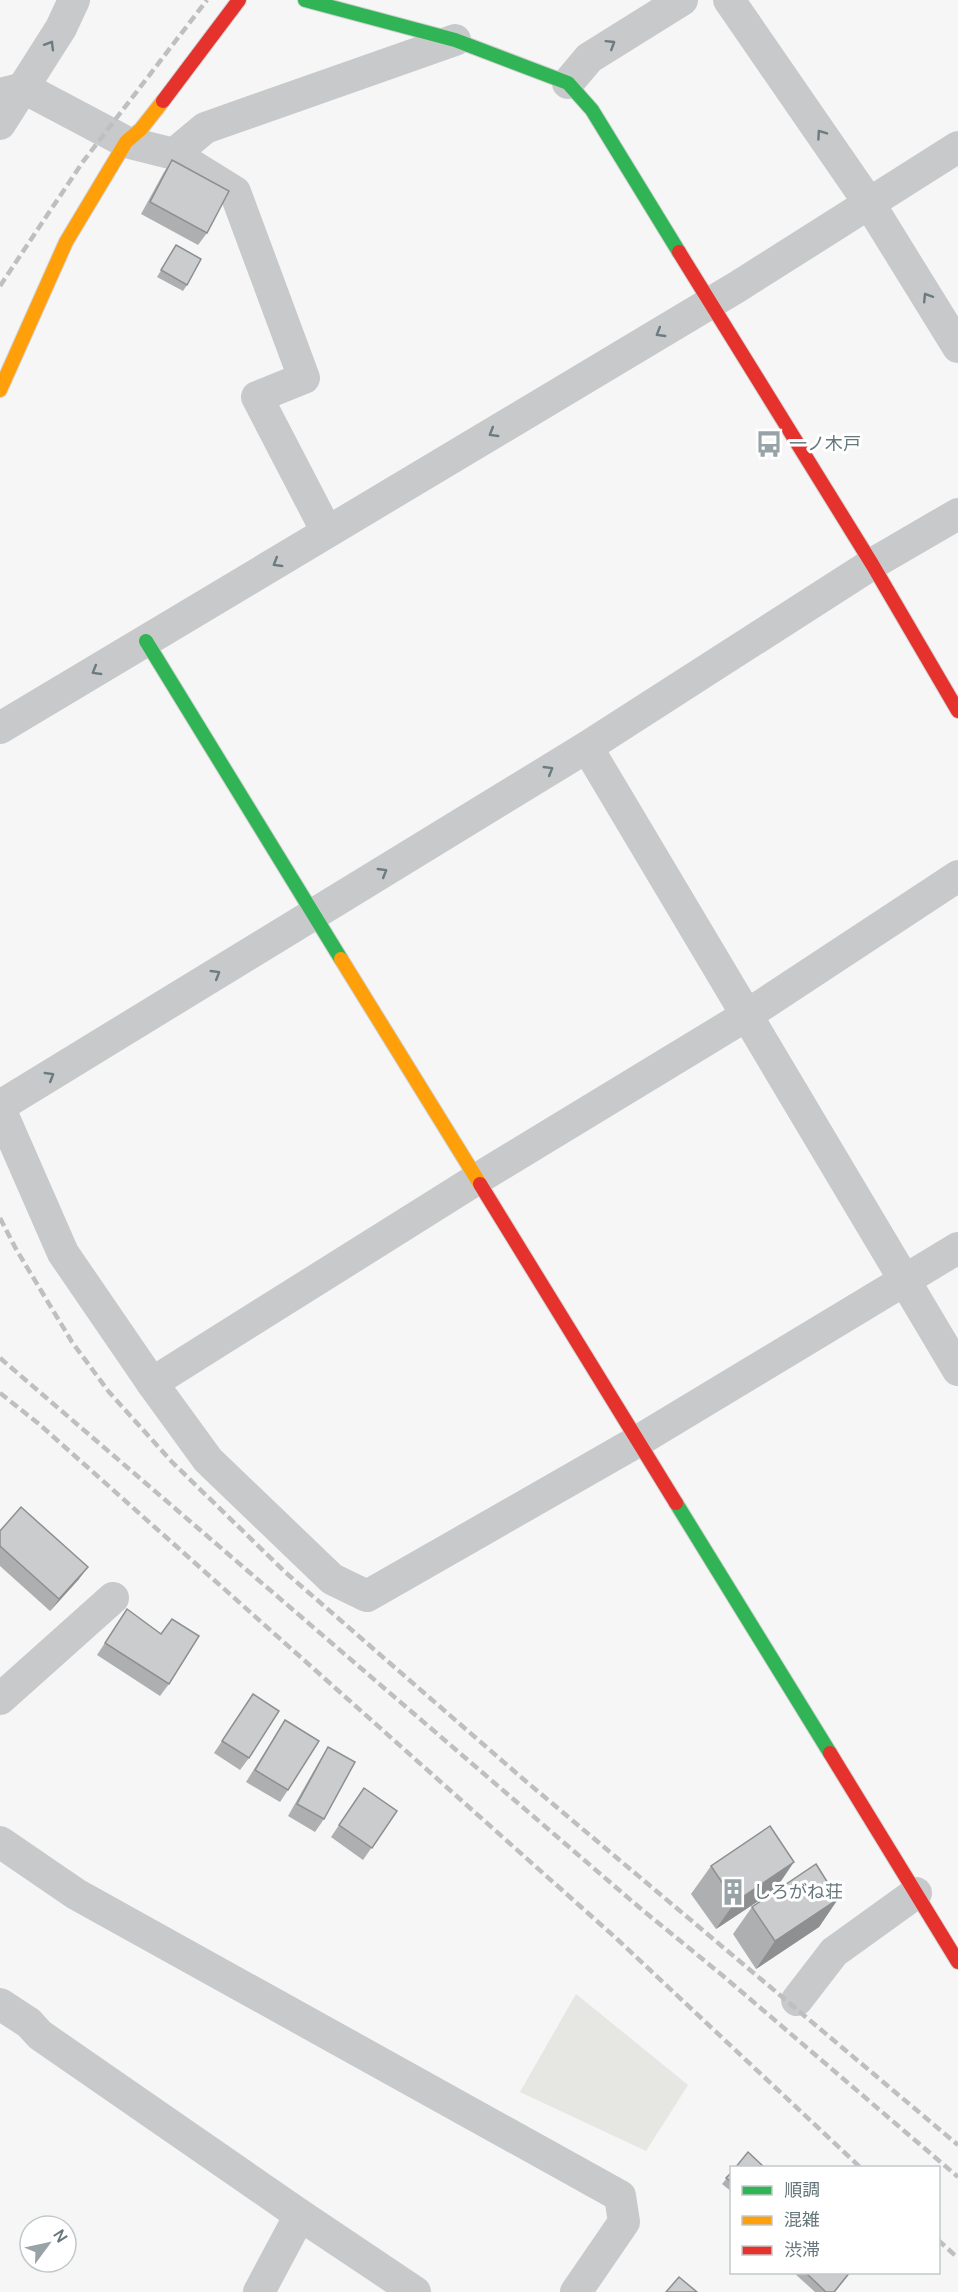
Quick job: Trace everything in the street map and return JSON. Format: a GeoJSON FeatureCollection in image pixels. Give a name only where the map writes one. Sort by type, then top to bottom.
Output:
{"type":"FeatureCollection","features":[{"type":"Feature","properties":{"kind":"street"},"geometry":{"type":"LineString","coordinates":[[0,124],[12,91],[61,28],[74,0]]}},
{"type":"Feature","properties":{"kind":"street"},"geometry":{"type":"LineString","coordinates":[[0,390],[66,242],[126,142],[141,129],[239,0]]}},
{"type":"Feature","properties":{"kind":"street"},"geometry":{"type":"LineString","coordinates":[[305,0],[455,40],[568,83],[592,110],[872,564],[958,711]]}},
{"type":"Feature","properties":{"kind":"street"},"geometry":{"type":"LineString","coordinates":[[568,83],[589,58],[682,0]]}},
{"type":"Feature","properties":{"kind":"street"},"geometry":{"type":"LineString","coordinates":[[729,0],[869,203],[958,347]]}},
{"type":"Feature","properties":{"kind":"street"},"geometry":{"type":"LineString","coordinates":[[174,154],[205,128],[455,40]]}},
{"type":"Feature","properties":{"kind":"street"},"geometry":{"type":"LineString","coordinates":[[12,91],[126,142],[174,154],[235,192],[304,378],[257,397],[327,532]]}},
{"type":"Feature","properties":{"kind":"street"},"geometry":{"type":"LineString","coordinates":[[0,728],[711,303],[958,147]]}},
{"type":"Feature","properties":{"kind":"street"},"geometry":{"type":"LineString","coordinates":[[958,514],[872,564],[587,747],[0,1108],[63,1253],[208,1460],[332,1579],[367,1596],[638,1442],[958,1248]]}},
{"type":"Feature","properties":{"kind":"street"},"geometry":{"type":"LineString","coordinates":[[146,641],[958,1962]]}},
{"type":"Feature","properties":{"kind":"street"},"geometry":{"type":"LineString","coordinates":[[587,747],[958,1370]]}},
{"type":"Feature","properties":{"kind":"street"},"geometry":{"type":"LineString","coordinates":[[152,1383],[477,1179],[747,1015],[958,876]]}},
{"type":"Feature","properties":{"kind":"street"},"geometry":{"type":"LineString","coordinates":[[0,1699],[113,1598]]}},
{"type":"Feature","properties":{"kind":"street"},"geometry":{"type":"LineString","coordinates":[[0,1842],[76,1894],[620,2196],[624,2222],[576,2292]]}},
{"type":"Feature","properties":{"kind":"street"},"geometry":{"type":"LineString","coordinates":[[797,2001],[834,1952],[916,1893]]}},
{"type":"Feature","properties":{"kind":"street"},"geometry":{"type":"LineString","coordinates":[[0,2004],[29,2023],[40,2035],[300,2215],[416,2292]]}},
{"type":"Feature","properties":{"kind":"street"},"geometry":{"type":"LineString","coordinates":[[259,2292],[300,2215]]}},
{"type":"Feature","properties":{"kind":"shaded area"},"geometry":{"type":"Polygon","coordinates":[[[576,1994],[688,2085],[646,2151],[520,2092],[576,1994]]]}},
{"type":"Feature","properties":{"kind":"building"},"geometry":{"type":"Polygon","coordinates":[[[172,160],[229,191],[207,233],[150,202],[172,160]]]}},
{"type":"Feature","properties":{"kind":"building"},"geometry":{"type":"Polygon","coordinates":[[[176,245],[201,259],[187,285],[161,270],[176,245]]]}},
{"type":"Feature","properties":{"kind":"building"},"geometry":{"type":"Polygon","coordinates":[[[21,1507],[88,1567],[59,1599],[0,1546],[0,1531],[21,1507]]]}},
{"type":"Feature","properties":{"kind":"building"},"geometry":{"type":"Polygon","coordinates":[[[127,1609],[161,1634],[172,1619],[199,1636],[169,1684],[105,1643],[127,1609]]]}},
{"type":"Feature","properties":{"kind":"building"},"geometry":{"type":"Polygon","coordinates":[[[253,1694],[279,1711],[249,1758],[222,1741],[253,1694]]]}},
{"type":"Feature","properties":{"kind":"building"},"geometry":{"type":"Polygon","coordinates":[[[285,1720],[319,1741],[288,1790],[255,1770],[285,1720]]]}},
{"type":"Feature","properties":{"kind":"building"},"geometry":{"type":"Polygon","coordinates":[[[328,1747],[355,1762],[324,1819],[297,1804],[328,1747]]]}},
{"type":"Feature","properties":{"kind":"building"},"geometry":{"type":"Polygon","coordinates":[[[364,1788],[397,1811],[372,1848],[339,1825],[364,1788]]]}},
{"type":"Feature","properties":{"kind":"building"},"geometry":{"type":"Polygon","coordinates":[[[770,1826],[794,1862],[735,1902],[711,1866],[770,1826]]]}},
{"type":"Feature","properties":{"kind":"building"},"geometry":{"type":"Polygon","coordinates":[[[816,1864],[838,1899],[775,1941],[752,1907],[816,1864]]]}},
{"type":"Feature","properties":{"kind":"building"},"geometry":{"type":"Polygon","coordinates":[[[748,2152],[763,2166],[737,2166],[748,2152]]]}},
{"type":"Feature","properties":{"kind":"building"},"geometry":{"type":"Polygon","coordinates":[[[807,2274],[848,2274],[834,2292],[826,2292],[807,2274]]]}},
{"type":"Feature","properties":{"kind":"building"},"geometry":{"type":"Polygon","coordinates":[[[679,2277],[697,2292],[666,2292],[679,2277]]]}},
{"type":"Feature","properties":{"kind":"railway"},"geometry":{"type":"LineString","coordinates":[[0,286],[82,163],[207,0]]}},
{"type":"Feature","properties":{"kind":"railway"},"geometry":{"type":"LineString","coordinates":[[0,1218],[72,1342],[109,1392],[172,1462],[285,1572],[522,1778],[958,2145]]}},
{"type":"Feature","properties":{"kind":"railway"},"geometry":{"type":"LineString","coordinates":[[0,1358],[640,1908],[722,1975],[958,2177]]}},
{"type":"Feature","properties":{"kind":"railway"},"geometry":{"type":"LineString","coordinates":[[0,1393],[39,1424],[617,1939],[859,2166]]}},
{"type":"Feature","properties":{"kind":"railway"},"geometry":{"type":"LineString","coordinates":[[940,2242],[958,2258]]}},
{"type":"Feature","properties":{"kind":"traffic: fast"},"geometry":{"type":"LineString","coordinates":[[305,0],[455,40],[568,83],[592,110],[679,252]]}},
{"type":"Feature","properties":{"kind":"traffic: fast"},"geometry":{"type":"LineString","coordinates":[[146,641],[341,959]]}},
{"type":"Feature","properties":{"kind":"traffic: fast"},"geometry":{"type":"LineString","coordinates":[[676,1503],[830,1753]]}},
{"type":"Feature","properties":{"kind":"traffic: slow"},"geometry":{"type":"LineString","coordinates":[[0,390],[66,242],[126,142],[141,129],[163,101]]}},
{"type":"Feature","properties":{"kind":"traffic: slow"},"geometry":{"type":"LineString","coordinates":[[341,959],[480,1184]]}},
{"type":"Feature","properties":{"kind":"traffic: jam"},"geometry":{"type":"LineString","coordinates":[[163,101],[239,0]]}},
{"type":"Feature","properties":{"kind":"traffic: jam"},"geometry":{"type":"LineString","coordinates":[[679,252],[872,564],[958,711]]}},
{"type":"Feature","properties":{"kind":"traffic: jam"},"geometry":{"type":"LineString","coordinates":[[480,1184],[676,1503]]}},
{"type":"Feature","properties":{"kind":"traffic: jam"},"geometry":{"type":"LineString","coordinates":[[830,1753],[958,1962]]}},
{"type":"Feature","properties":{"kind":"place","name":"一ノ木戸"},"geometry":{"type":"Point","coordinates":[769,444]}},
{"type":"Feature","properties":{"kind":"place","name":"しろがね荘"},"geometry":{"type":"Point","coordinates":[733,1892]}}]}
